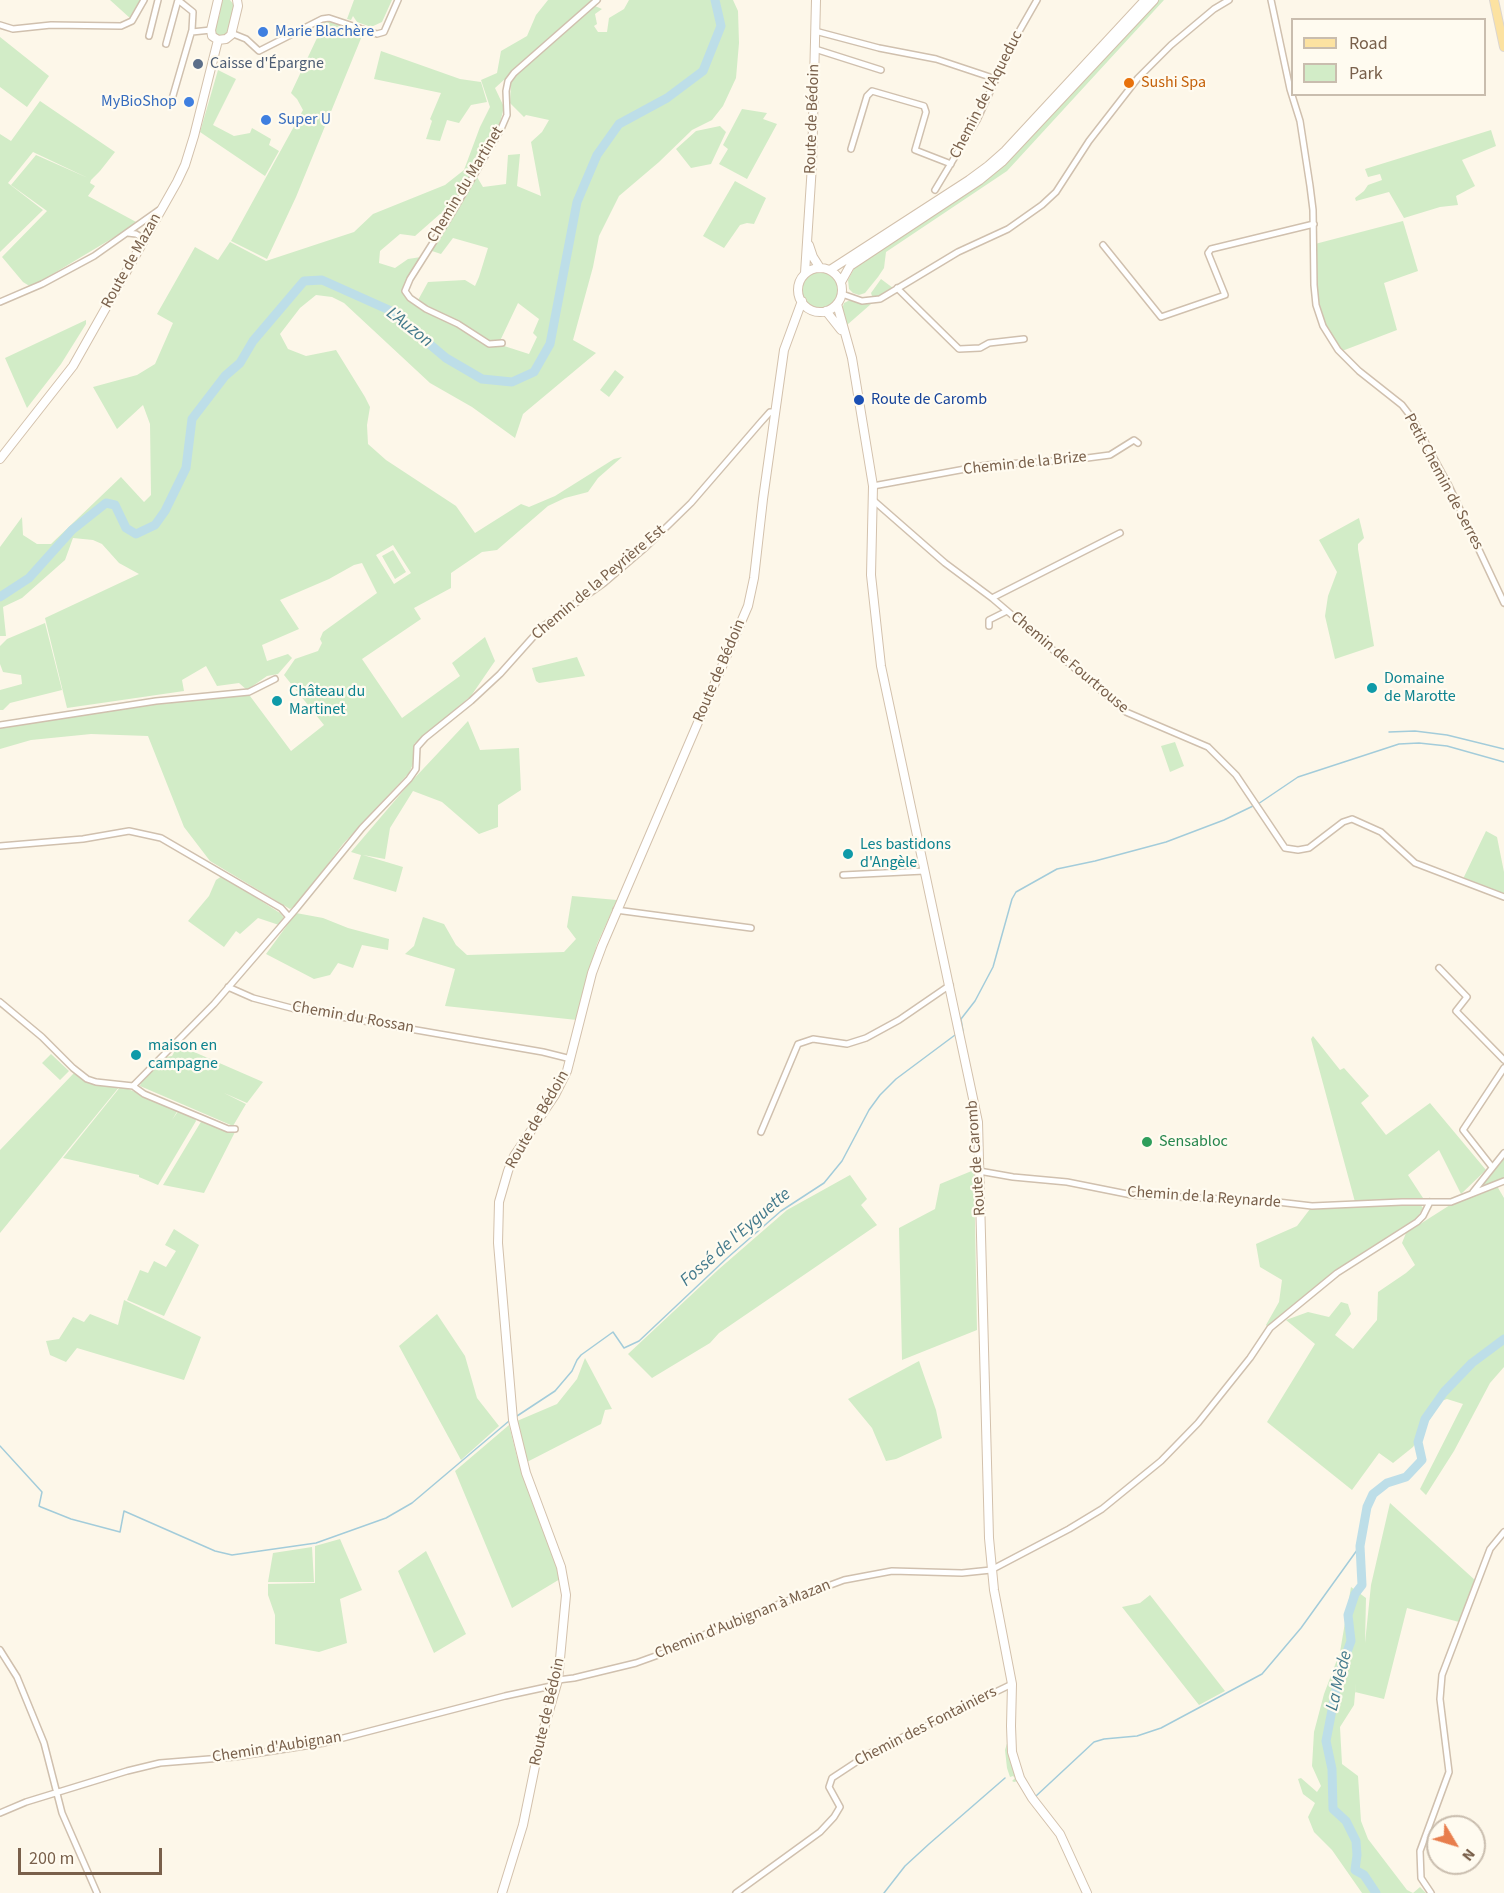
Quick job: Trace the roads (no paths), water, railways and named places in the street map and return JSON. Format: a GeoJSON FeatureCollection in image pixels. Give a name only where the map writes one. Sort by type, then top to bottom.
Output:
{"type":"FeatureCollection","features":[{"type":"Feature","properties":{"kind":"main road"},"geometry":{"type":"LineString","coordinates":[[218,0],[210,30],[212,36],[219,40],[226,39],[231,33],[238,6],[237,0]]}},
{"type":"Feature","properties":{"kind":"main road","name":"Route de Bédoin"},"geometry":{"type":"LineString","coordinates":[[806,273],[812,165],[816,0]]}},
{"type":"Feature","properties":{"kind":"main road"},"geometry":{"type":"LineString","coordinates":[[830,270],[988,166],[1005,151],[1145,0]]}},
{"type":"Feature","properties":{"kind":"main road"},"geometry":{"type":"LineString","coordinates":[[841,282],[830,270],[812,269],[806,273],[798,290],[802,301],[811,310],[826,311],[837,304],[842,294],[841,282],[850,266],[980,180],[1002,162],[1154,0]]}},
{"type":"Feature","properties":{"kind":"main road"},"geometry":{"type":"LineString","coordinates":[[1494,0],[1504,48]]}},
{"type":"Feature","properties":{"kind":"main road","name":"Route de Mazan"},"geometry":{"type":"LineString","coordinates":[[0,459],[73,366],[185,165],[219,40]]}},
{"type":"Feature","properties":{"kind":"main road","name":"Route de Bédoin"},"geometry":{"type":"LineString","coordinates":[[807,237],[813,257],[820,268]]}},
{"type":"Feature","properties":{"kind":"main road","name":"Route de Bédoin"},"geometry":{"type":"LineString","coordinates":[[502,1893],[523,1825],[540,1742],[557,1683],[566,1595],[561,1567],[526,1473],[513,1420],[498,1227],[500,1202],[508,1171],[521,1145],[562,1082],[571,1059],[592,973],[616,910],[751,597],[784,350],[802,301]]}},
{"type":"Feature","properties":{"kind":"main road","name":"Route de Caromb"},"geometry":{"type":"LineString","coordinates":[[837,304],[857,385],[873,486],[871,575],[878,645],[978,1122],[991,1570],[1012,1684],[1011,1739],[1016,1765],[1032,1798],[1060,1833],[1087,1893]]}},
{"type":"Feature","properties":{"kind":"main road"},"geometry":{"type":"LineString","coordinates":[[790,332],[798,321],[811,310]]}},
{"type":"Feature","properties":{"kind":"main road"},"geometry":{"type":"LineString","coordinates":[[826,311],[835,320],[847,342]]}},
{"type":"Feature","properties":{"kind":"street"},"geometry":{"type":"LineString","coordinates":[[0,25],[13,29],[51,25],[121,26],[132,21],[144,0]]}},
{"type":"Feature","properties":{"kind":"street"},"geometry":{"type":"LineString","coordinates":[[149,36],[158,0]]}},
{"type":"Feature","properties":{"kind":"street"},"geometry":{"type":"LineString","coordinates":[[165,45],[178,0],[193,12],[192,32],[172,99]]}},
{"type":"Feature","properties":{"kind":"street"},"geometry":{"type":"LineString","coordinates":[[231,33],[246,39],[259,51],[322,19],[334,18],[377,34],[384,32],[399,0]]}},
{"type":"Feature","properties":{"kind":"street","name":"Chemin du Martinet"},"geometry":{"type":"LineString","coordinates":[[502,344],[489,344],[458,324],[426,309],[410,298],[405,291],[410,279],[501,129],[507,115],[508,81],[514,73],[597,0]]}},
{"type":"Feature","properties":{"kind":"street","name":"Chemin de l'Aqueduc"},"geometry":{"type":"LineString","coordinates":[[935,190],[977,120],[1013,42],[1037,0]]}},
{"type":"Feature","properties":{"kind":"street"},"geometry":{"type":"LineString","coordinates":[[842,294],[862,301],[880,299],[958,252],[1008,229],[1042,205],[1056,192],[1089,141],[1150,66],[1214,9],[1229,0]]}},
{"type":"Feature","properties":{"kind":"street","name":"Petit Chemin de Serres"},"geometry":{"type":"LineString","coordinates":[[1271,0],[1291,92]]}},
{"type":"Feature","properties":{"kind":"street"},"geometry":{"type":"LineString","coordinates":[[192,32],[210,30]]}},
{"type":"Feature","properties":{"kind":"street"},"geometry":{"type":"LineString","coordinates":[[815,31],[879,48],[936,58],[996,79]]}},
{"type":"Feature","properties":{"kind":"street"},"geometry":{"type":"LineString","coordinates":[[815,49],[881,70]]}},
{"type":"Feature","properties":{"kind":"street"},"geometry":{"type":"LineString","coordinates":[[851,149],[867,96],[872,90],[924,106],[926,112],[915,150],[951,164]]}},
{"type":"Feature","properties":{"kind":"street","name":"Petit Chemin de Serres"},"geometry":{"type":"LineString","coordinates":[[1292,96],[1300,121],[1310,186],[1314,224],[1312,244],[1316,305],[1327,334],[1338,350],[1359,371],[1402,405],[1412,418],[1449,486],[1504,603]]}},
{"type":"Feature","properties":{"kind":"street"},"geometry":{"type":"LineString","coordinates":[[0,302],[69,270],[127,234],[162,207]]}},
{"type":"Feature","properties":{"kind":"street"},"geometry":{"type":"LineString","coordinates":[[1104,245],[1161,317],[1225,295],[1208,253],[1211,249],[1314,224]]}},
{"type":"Feature","properties":{"kind":"street"},"geometry":{"type":"LineString","coordinates":[[136,227],[145,232],[146,237]]}},
{"type":"Feature","properties":{"kind":"street"},"geometry":{"type":"LineString","coordinates":[[127,234],[134,233],[146,237]]}},
{"type":"Feature","properties":{"kind":"street"},"geometry":{"type":"LineString","coordinates":[[897,288],[959,349],[980,348],[989,343],[1024,339]]}},
{"type":"Feature","properties":{"kind":"street","name":"Chemin de la Peyrière Est"},"geometry":{"type":"LineString","coordinates":[[290,917],[362,828],[409,779],[416,769],[417,747],[425,738],[476,696],[542,627],[604,583],[646,547],[691,503],[770,412],[775,412]]}},
{"type":"Feature","properties":{"kind":"street","name":"Chemin de la Brize"},"geometry":{"type":"LineString","coordinates":[[873,486],[987,465],[1072,460],[1110,454],[1134,440],[1138,443]]}},
{"type":"Feature","properties":{"kind":"street","name":"Chemin de Fourtrouse"},"geometry":{"type":"LineString","coordinates":[[873,500],[945,563],[992,598],[1126,712],[1208,747],[1236,775],[1286,848],[1298,850],[1309,848],[1343,822],[1352,819],[1381,832],[1415,863],[1504,897]]}},
{"type":"Feature","properties":{"kind":"street"},"geometry":{"type":"LineString","coordinates":[[992,598],[1120,533]]}},
{"type":"Feature","properties":{"kind":"street"},"geometry":{"type":"LineString","coordinates":[[989,626],[989,620],[1007,611]]}},
{"type":"Feature","properties":{"kind":"street"},"geometry":{"type":"LineString","coordinates":[[0,725],[156,701],[249,692],[275,679]]}},
{"type":"Feature","properties":{"kind":"street"},"geometry":{"type":"LineString","coordinates":[[0,846],[83,839],[129,831],[161,838],[281,908],[290,917],[185,1035],[133,1086]]}},
{"type":"Feature","properties":{"kind":"street"},"geometry":{"type":"LineString","coordinates":[[843,875],[924,871]]}},
{"type":"Feature","properties":{"kind":"street"},"geometry":{"type":"LineString","coordinates":[[616,910],[751,928]]}},
{"type":"Feature","properties":{"kind":"street"},"geometry":{"type":"LineString","coordinates":[[1439,968],[1467,997],[1456,1011],[1504,1060]]}},
{"type":"Feature","properties":{"kind":"street"},"geometry":{"type":"LineString","coordinates":[[761,1132],[798,1044],[813,1040],[847,1044],[866,1038],[899,1020],[950,985]]}},
{"type":"Feature","properties":{"kind":"street","name":"Chemin du Rossan"},"geometry":{"type":"LineString","coordinates":[[228,987],[253,998],[295,1008],[571,1059]]}},
{"type":"Feature","properties":{"kind":"street"},"geometry":{"type":"LineString","coordinates":[[0,1002],[87,1079],[133,1086],[144,1094],[228,1129],[235,1129]]}},
{"type":"Feature","properties":{"kind":"street"},"geometry":{"type":"LineString","coordinates":[[1492,1167],[1463,1130],[1504,1068]]}},
{"type":"Feature","properties":{"kind":"street"},"geometry":{"type":"LineString","coordinates":[[1472,1193],[1504,1153]]}},
{"type":"Feature","properties":{"kind":"street","name":"Chemin de la Reynarde"},"geometry":{"type":"LineString","coordinates":[[979,1171],[1067,1182],[1132,1195],[1269,1201],[1312,1206],[1430,1202]]}},
{"type":"Feature","properties":{"kind":"street"},"geometry":{"type":"LineString","coordinates":[[1430,1202],[1452,1202],[1504,1181]]}},
{"type":"Feature","properties":{"kind":"street","name":"Chemin d'Aubignan à Mazan"},"geometry":{"type":"LineString","coordinates":[[557,1683],[644,1660],[744,1617],[844,1580],[892,1571],[962,1573],[991,1570],[1089,1518],[1143,1477],[1195,1425],[1250,1358],[1270,1328],[1337,1273],[1417,1222],[1430,1202]]}},
{"type":"Feature","properties":{"kind":"street"},"geometry":{"type":"LineString","coordinates":[[1431,1893],[1421,1878],[1420,1851],[1449,1772],[1440,1699],[1442,1676],[1490,1549],[1504,1532]]}},
{"type":"Feature","properties":{"kind":"street"},"geometry":{"type":"LineString","coordinates":[[0,1650],[17,1677],[44,1743],[63,1813],[97,1893]]}},
{"type":"Feature","properties":{"kind":"street","name":"Chemin d'Aubignan"},"geometry":{"type":"LineString","coordinates":[[0,1813],[93,1780],[160,1763],[234,1757],[324,1743],[557,1683]]}},
{"type":"Feature","properties":{"kind":"street","name":"Chemin des Fontainiers"},"geometry":{"type":"LineString","coordinates":[[736,1893],[828,1825],[840,1807],[829,1787],[832,1778],[870,1753],[1012,1684]]}},
{"type":"Feature","properties":{"kind":"waterway","name":"L'Auzon"},"geometry":{"type":"LineString","coordinates":[[0,597],[29,578],[72,530],[106,503],[115,505],[126,528],[136,534],[155,525],[165,511],[186,468],[192,419],[225,376],[240,363],[253,341],[304,281],[322,280],[389,310],[446,358],[482,379],[512,382],[534,372],[550,344],[577,202],[597,155],[619,124],[667,98],[703,71],[721,26],[715,0]]}},
{"type":"Feature","properties":{"kind":"waterway"},"geometry":{"type":"LineString","coordinates":[[1389,732],[1415,731],[1447,735],[1504,749]]}},
{"type":"Feature","properties":{"kind":"waterway","name":"Fossé de l'Eyguette"},"geometry":{"type":"LineString","coordinates":[[1258,804],[1298,777],[1399,744],[1419,743],[1447,746],[1504,762]]}},
{"type":"Feature","properties":{"kind":"waterway","name":"Fossé de l'Eyguette"},"geometry":{"type":"LineString","coordinates":[[963,1031],[961,1019],[975,1001],[993,967],[1016,892],[1057,869],[1166,842],[1224,820],[1253,806]]}},
{"type":"Feature","properties":{"kind":"waterway","name":"Fossé de l'Eyguette"},"geometry":{"type":"LineString","coordinates":[[517,1416],[555,1391],[572,1371],[581,1355],[613,1332],[624,1348],[639,1341],[781,1211],[824,1183],[842,1161],[869,1110],[880,1095],[896,1079],[955,1035]]}},
{"type":"Feature","properties":{"kind":"waterway","name":"La Mède"},"geometry":{"type":"LineString","coordinates":[[1376,1893],[1364,1875],[1355,1870],[1356,1841],[1346,1821],[1333,1809],[1332,1769],[1326,1741],[1339,1674],[1351,1641],[1348,1615],[1355,1594],[1362,1585],[1360,1546],[1367,1507],[1373,1494],[1387,1483],[1406,1477],[1422,1460],[1418,1442],[1425,1419],[1444,1392],[1472,1363],[1504,1339]]}},
{"type":"Feature","properties":{"kind":"waterway","name":"Fossé de l'Eyguette"},"geometry":{"type":"LineString","coordinates":[[0,1446],[42,1492],[39,1506],[41,1507],[71,1519],[120,1532],[124,1511],[215,1551],[232,1555],[316,1543],[386,1518],[412,1503],[509,1421]]}},
{"type":"Feature","properties":{"kind":"waterway"},"geometry":{"type":"LineString","coordinates":[[1036,1796],[1094,1742],[1137,1736],[1161,1728],[1262,1674],[1301,1628],[1360,1546]]}},
{"type":"Feature","properties":{"kind":"waterway"},"geometry":{"type":"LineString","coordinates":[[884,1893],[905,1866],[1005,1778]]}},
{"type":"Feature","properties":{"kind":"place","name":"Marie Blachère"},"geometry":{"type":"Point","coordinates":[263,32]}},
{"type":"Feature","properties":{"kind":"place","name":"Caisse d'Épargne"},"geometry":{"type":"Point","coordinates":[198,64]}},
{"type":"Feature","properties":{"kind":"place","name":"Sushi Spa"},"geometry":{"type":"Point","coordinates":[1129,83]}},
{"type":"Feature","properties":{"kind":"place","name":"MyBioShop"},"geometry":{"type":"Point","coordinates":[189,102]}},
{"type":"Feature","properties":{"kind":"place","name":"Super U"},"geometry":{"type":"Point","coordinates":[266,120]}},
{"type":"Feature","properties":{"kind":"place","name":"Route de Caromb"},"geometry":{"type":"Point","coordinates":[859,400]}},
{"type":"Feature","properties":{"kind":"place","name":"Domaine de Marotte"},"geometry":{"type":"Point","coordinates":[1372,688]}},
{"type":"Feature","properties":{"kind":"place","name":"Château du Martinet"},"geometry":{"type":"Point","coordinates":[277,701]}},
{"type":"Feature","properties":{"kind":"place","name":"Les bastidons d'Angèle"},"geometry":{"type":"Point","coordinates":[848,854]}},
{"type":"Feature","properties":{"kind":"place","name":"maison en campagne"},"geometry":{"type":"Point","coordinates":[136,1055]}},
{"type":"Feature","properties":{"kind":"place","name":"Sensabloc"},"geometry":{"type":"Point","coordinates":[1147,1142]}}]}
